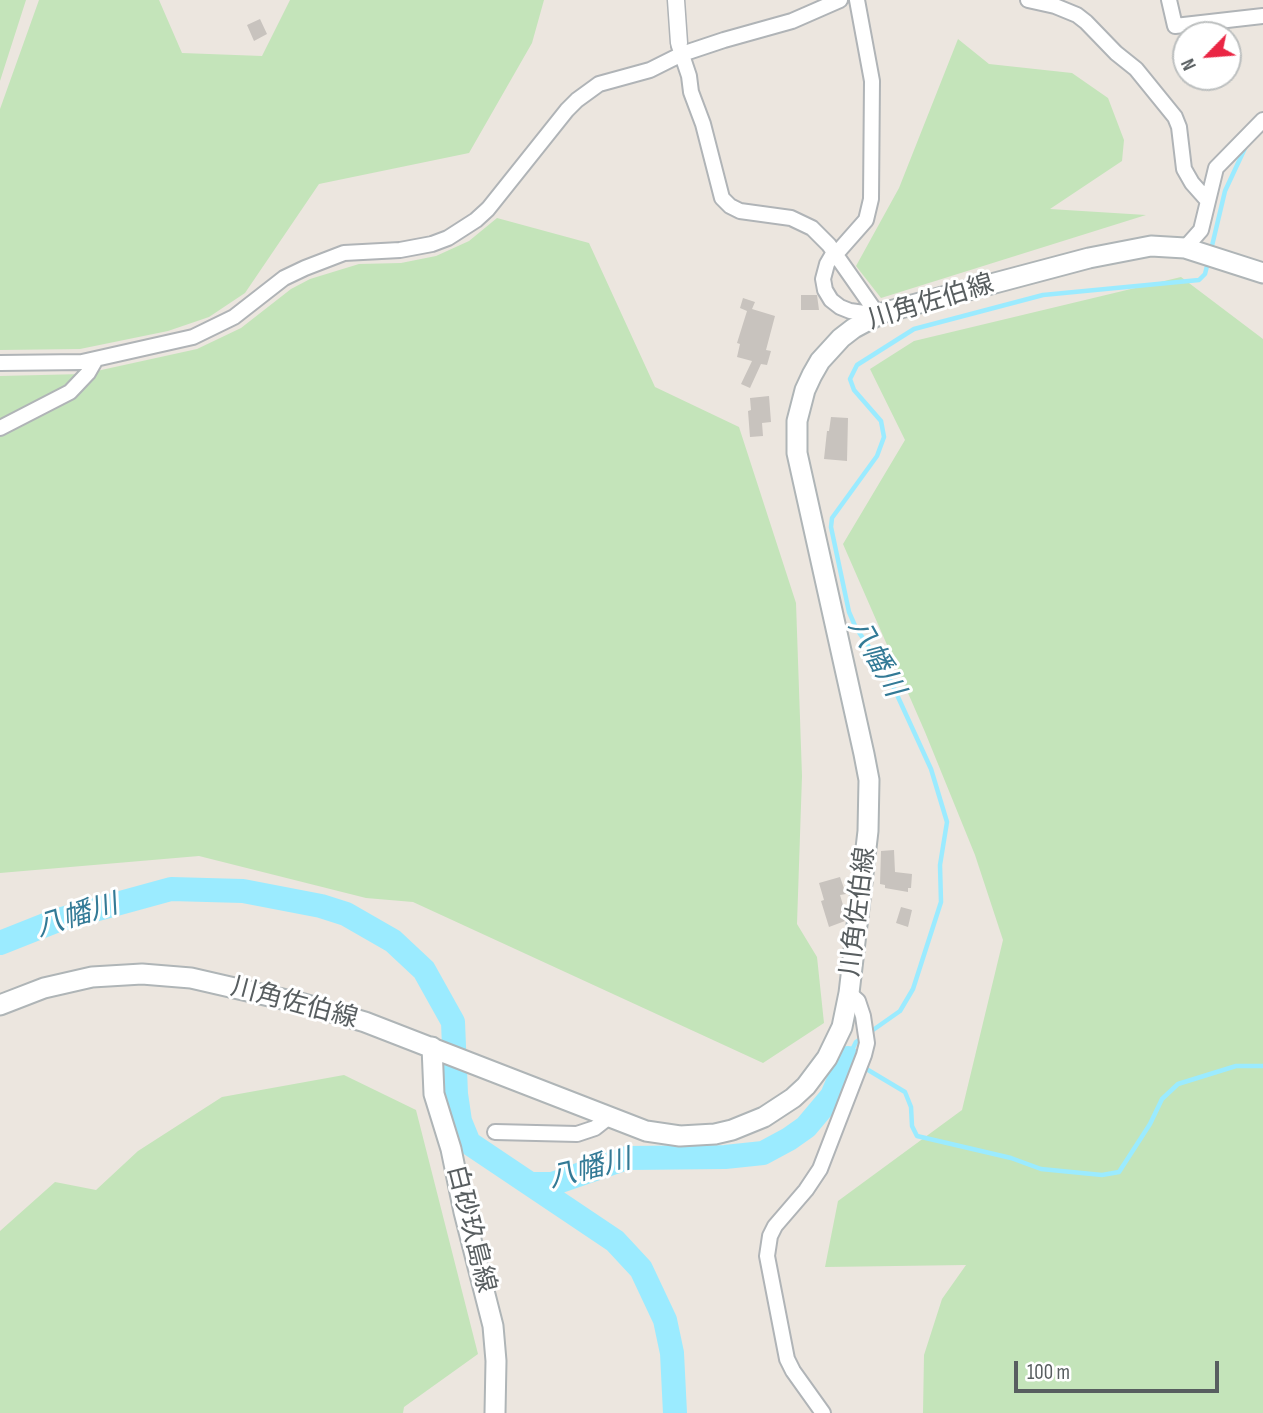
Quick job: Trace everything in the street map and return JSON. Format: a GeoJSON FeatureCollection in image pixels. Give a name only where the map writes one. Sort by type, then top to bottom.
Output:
{"type":"FeatureCollection","features":[{"type":"Feature","properties":{"kind":"main road","name":"川角佐伯線"},"geometry":{"type":"LineString","coordinates":[[0,1005],[44,988],[92,977],[167,975],[216,983],[335,1012],[646,1130],[680,1136],[715,1134],[764,1118],[793,1098],[811,1079],[827,1058],[842,1027],[849,993],[869,831],[869,779],[800,469],[796,437],[800,405],[808,382],[820,362],[841,338],[878,315],[1089,258],[1150,246],[1191,250],[1263,273]]}},
{"type":"Feature","properties":{"kind":"main road","name":"白砂玖島線"},"geometry":{"type":"LineString","coordinates":[[433,1048],[434,1094],[451,1149],[493,1326],[496,1361],[495,1413]]}},
{"type":"Feature","properties":{"kind":"street"},"geometry":{"type":"LineString","coordinates":[[676,0],[681,49],[691,92],[704,124],[722,198],[740,211],[802,222],[821,235],[878,315]]}},
{"type":"Feature","properties":{"kind":"street"},"geometry":{"type":"LineString","coordinates":[[0,363],[67,363],[171,343],[214,328],[234,317],[284,278],[332,257],[357,251],[400,250],[448,238],[488,209],[567,110],[587,91],[612,79],[659,66],[681,49],[792,21],[840,0]]}},
{"type":"Feature","properties":{"kind":"street"},"geometry":{"type":"LineString","coordinates":[[857,0],[872,81],[871,199],[866,220],[835,253],[827,264],[823,279],[831,300],[840,307],[878,315]]}},
{"type":"Feature","properties":{"kind":"street"},"geometry":{"type":"LineString","coordinates":[[1028,0],[1055,6],[1077,15],[1113,51],[1136,69],[1175,117],[1181,138],[1184,169],[1208,201]]}},
{"type":"Feature","properties":{"kind":"street"},"geometry":{"type":"LineString","coordinates":[[1169,0],[1175,26],[1263,16]]}},
{"type":"Feature","properties":{"kind":"street"},"geometry":{"type":"LineString","coordinates":[[1191,250],[1201,230],[1216,168],[1263,120]]}},
{"type":"Feature","properties":{"kind":"street"},"geometry":{"type":"LineString","coordinates":[[0,428],[70,392],[88,373],[96,359]]}},
{"type":"Feature","properties":{"kind":"street"},"geometry":{"type":"LineString","coordinates":[[823,1413],[787,1359],[768,1267],[768,1246],[775,1226],[814,1180],[820,1169],[866,1049],[861,1008],[849,993]]}},
{"type":"Feature","properties":{"kind":"street"},"geometry":{"type":"LineString","coordinates":[[495,1132],[577,1134],[595,1128],[610,1117]]}},
{"type":"Feature","properties":{"kind":"green space"},"geometry":{"type":"Polygon","coordinates":[[[0,0],[26,0],[0,81],[0,0]]]}},
{"type":"Feature","properties":{"kind":"green space"},"geometry":{"type":"Polygon","coordinates":[[[39,0],[159,0],[182,53],[262,56],[290,0],[544,0],[532,43],[469,153],[319,184],[245,293],[209,317],[168,331],[80,349],[0,350],[0,109],[39,0]]]}},
{"type":"Feature","properties":{"kind":"green space"},"geometry":{"type":"Polygon","coordinates":[[[958,39],[989,64],[1072,73],[1108,98],[1124,140],[1122,161],[1050,209],[1146,215],[881,298],[856,266],[899,188],[958,39]]]}},
{"type":"Feature","properties":{"kind":"green space"},"geometry":{"type":"Polygon","coordinates":[[[497,218],[589,243],[655,387],[739,427],[796,603],[802,776],[797,924],[817,957],[824,1023],[763,1063],[413,902],[366,898],[199,856],[0,873],[0,376],[83,374],[197,349],[241,328],[291,289],[310,279],[359,264],[401,263],[436,256],[469,241],[497,218]]]}},
{"type":"Feature","properties":{"kind":"green space"},"geometry":{"type":"Polygon","coordinates":[[[1181,277],[1263,339],[1263,1413],[923,1413],[924,1355],[942,1299],[966,1265],[825,1267],[838,1201],[962,1110],[1003,940],[975,855],[843,544],[905,440],[870,369],[914,341],[1181,277]]]}},
{"type":"Feature","properties":{"kind":"green space"},"geometry":{"type":"Polygon","coordinates":[[[344,1075],[416,1110],[478,1354],[404,1407],[403,1413],[0,1413],[0,1231],[55,1182],[96,1190],[138,1151],[222,1097],[344,1075]]]}},
{"type":"Feature","properties":{"kind":"building"},"geometry":{"type":"Polygon","coordinates":[[[260,19],[267,34],[254,41],[247,25],[260,19]]]}},
{"type":"Feature","properties":{"kind":"building"},"geometry":{"type":"Polygon","coordinates":[[[801,295],[817,295],[819,310],[801,310],[801,295]]]}},
{"type":"Feature","properties":{"kind":"building"},"geometry":{"type":"Polygon","coordinates":[[[743,298],[755,302],[752,309],[775,316],[766,350],[771,351],[767,365],[761,364],[750,388],[741,384],[752,361],[737,357],[740,344],[737,343],[747,311],[740,308],[743,298]]]}},
{"type":"Feature","properties":{"kind":"building"},"geometry":{"type":"Polygon","coordinates":[[[769,396],[771,422],[762,423],[763,436],[750,437],[750,398],[769,396]]]}},
{"type":"Feature","properties":{"kind":"building"},"geometry":{"type":"Polygon","coordinates":[[[831,417],[848,418],[847,461],[824,459],[831,417]]]}},
{"type":"Feature","properties":{"kind":"building"},"geometry":{"type":"Polygon","coordinates":[[[894,850],[895,872],[912,874],[908,892],[885,888],[885,885],[880,884],[881,851],[894,850]]]}},
{"type":"Feature","properties":{"kind":"building"},"geometry":{"type":"Polygon","coordinates":[[[840,877],[846,894],[840,895],[846,915],[845,921],[829,927],[819,883],[840,877]]]}},
{"type":"Feature","properties":{"kind":"building"},"geometry":{"type":"Polygon","coordinates":[[[901,907],[912,910],[908,927],[896,923],[901,907]]]}},
{"type":"Feature","properties":{"kind":"waterway","name":"八幡川"},"geometry":{"type":"LineString","coordinates":[[1211,250],[1225,191],[1246,146]]}},
{"type":"Feature","properties":{"kind":"waterway","name":"八幡川"},"geometry":{"type":"LineString","coordinates":[[1208,262],[1205,274],[1199,280],[1043,295],[914,329],[857,365],[850,379],[854,390],[881,421],[884,437],[877,456],[832,518],[831,527],[849,612],[856,628],[887,673],[931,769],[947,822],[940,865],[941,902],[913,989],[900,1011],[856,1042],[848,1058],[905,1092],[911,1107],[912,1126],[917,1136],[1011,1158],[1041,1169],[1102,1175],[1119,1172],[1150,1124],[1162,1099],[1178,1084],[1236,1066],[1263,1066]]}},
{"type":"Feature","properties":{"kind":"waterway","name":"八幡川"},"geometry":{"type":"LineString","coordinates":[[0,943],[58,920],[171,889],[243,891],[321,906],[346,914],[393,941],[424,970],[453,1022],[456,1094],[460,1121],[469,1143],[615,1241],[641,1269],[665,1320],[672,1353],[675,1413]]}},
{"type":"Feature","properties":{"kind":"waterway","name":"八幡川"},"geometry":{"type":"LineString","coordinates":[[530,1184],[552,1184],[627,1158],[725,1157],[763,1153],[806,1127],[832,1096],[848,1058]]}}]}
